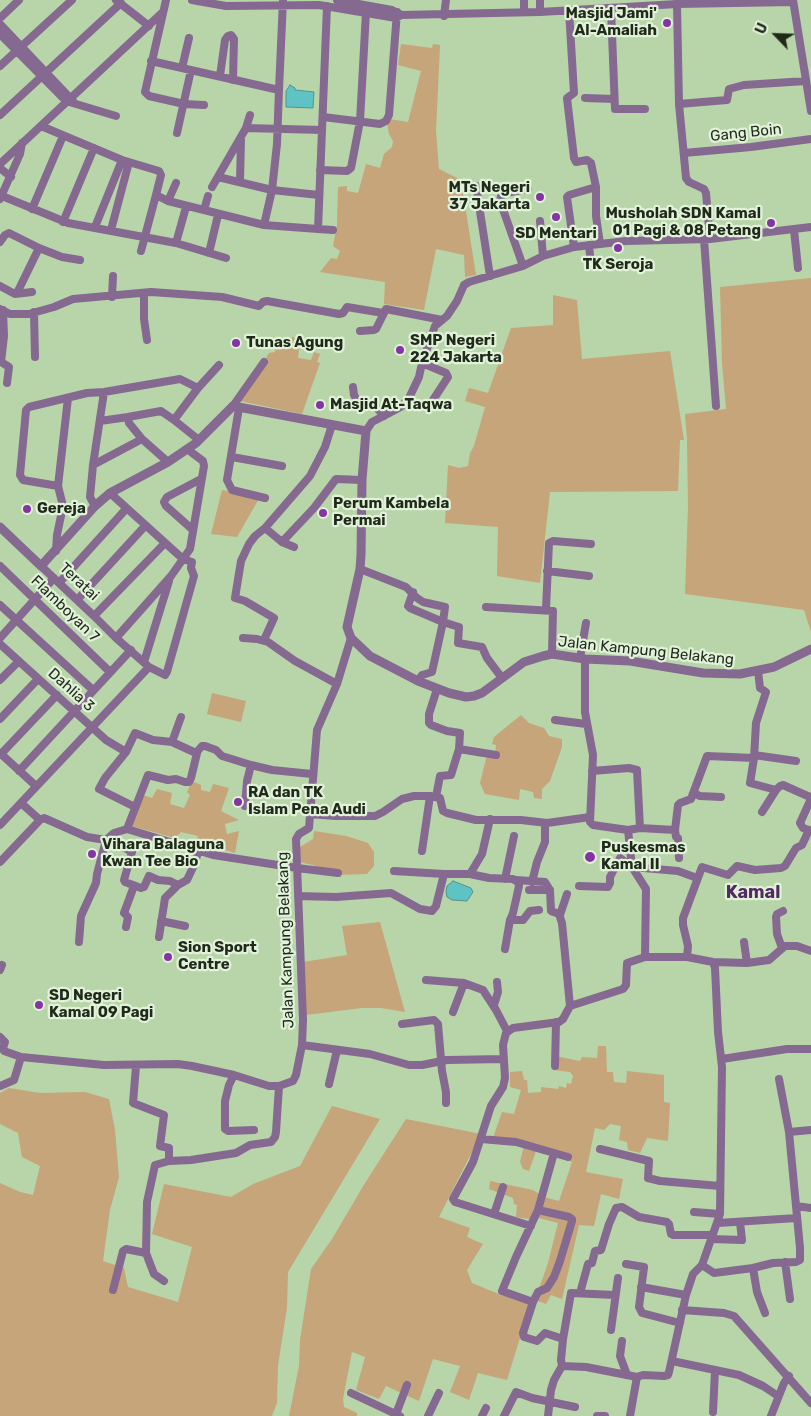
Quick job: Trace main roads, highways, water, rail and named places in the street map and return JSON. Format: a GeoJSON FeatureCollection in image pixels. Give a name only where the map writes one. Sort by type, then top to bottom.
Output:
{"type":"FeatureCollection","features":[{"type":"Feature","properties":{"kind":"water"},"geometry":{"type":"Polygon","coordinates":[[[290,85],[295,90],[314,92],[313,108],[286,107],[286,91],[290,85]]]}},
{"type":"Feature","properties":{"kind":"water"},"geometry":{"type":"Polygon","coordinates":[[[453,881],[471,888],[473,892],[467,901],[452,900],[447,897],[447,886],[453,881]]]}},
{"type":"Feature","properties":{"kind":"place","name":"Masjid Jami' Al-Amaliah"},"geometry":{"type":"Point","coordinates":[667,23]}},
{"type":"Feature","properties":{"kind":"place","name":"MTs Negeri 37 Jakarta"},"geometry":{"type":"Point","coordinates":[540,197]}},
{"type":"Feature","properties":{"kind":"place","name":"SD Mentari"},"geometry":{"type":"Point","coordinates":[556,217]}},
{"type":"Feature","properties":{"kind":"place","name":"Musholah SDN Kamal 01 Pagi & 08 Petang"},"geometry":{"type":"Point","coordinates":[771,223]}},
{"type":"Feature","properties":{"kind":"place","name":"TK Seroja"},"geometry":{"type":"Point","coordinates":[618,248]}},
{"type":"Feature","properties":{"kind":"place","name":"Tunas Agung"},"geometry":{"type":"Point","coordinates":[236,343]}},
{"type":"Feature","properties":{"kind":"place","name":"SMP Negeri 224 Jakarta"},"geometry":{"type":"Point","coordinates":[400,350]}},
{"type":"Feature","properties":{"kind":"place","name":"Masjid At-Taqwa"},"geometry":{"type":"Point","coordinates":[320,405]}},
{"type":"Feature","properties":{"kind":"place","name":"Gereja"},"geometry":{"type":"Point","coordinates":[27,509]}},
{"type":"Feature","properties":{"kind":"place","name":"Perum Kambela Permai"},"geometry":{"type":"Point","coordinates":[323,513]}},
{"type":"Feature","properties":{"kind":"place","name":"RA dan TK Islam Pena Audi"},"geometry":{"type":"Point","coordinates":[238,802]}},
{"type":"Feature","properties":{"kind":"place","name":"Vihara Balaguna Kwan Tee Bio"},"geometry":{"type":"Point","coordinates":[92,854]}},
{"type":"Feature","properties":{"kind":"place","name":"Puskesmas Kamal II"},"geometry":{"type":"Point","coordinates":[590,857]}},
{"type":"Feature","properties":{"kind":"place","name":"Sion Sport Centre"},"geometry":{"type":"Point","coordinates":[168,957]}},
{"type":"Feature","properties":{"kind":"place","name":"SD Negeri Kamal 09 Pagi"},"geometry":{"type":"Point","coordinates":[39,1005]}},
{"type":"Feature","properties":{"kind":"district","name":"Kamal"},"geometry":{"type":"Point","coordinates":[753,893]}}]}
